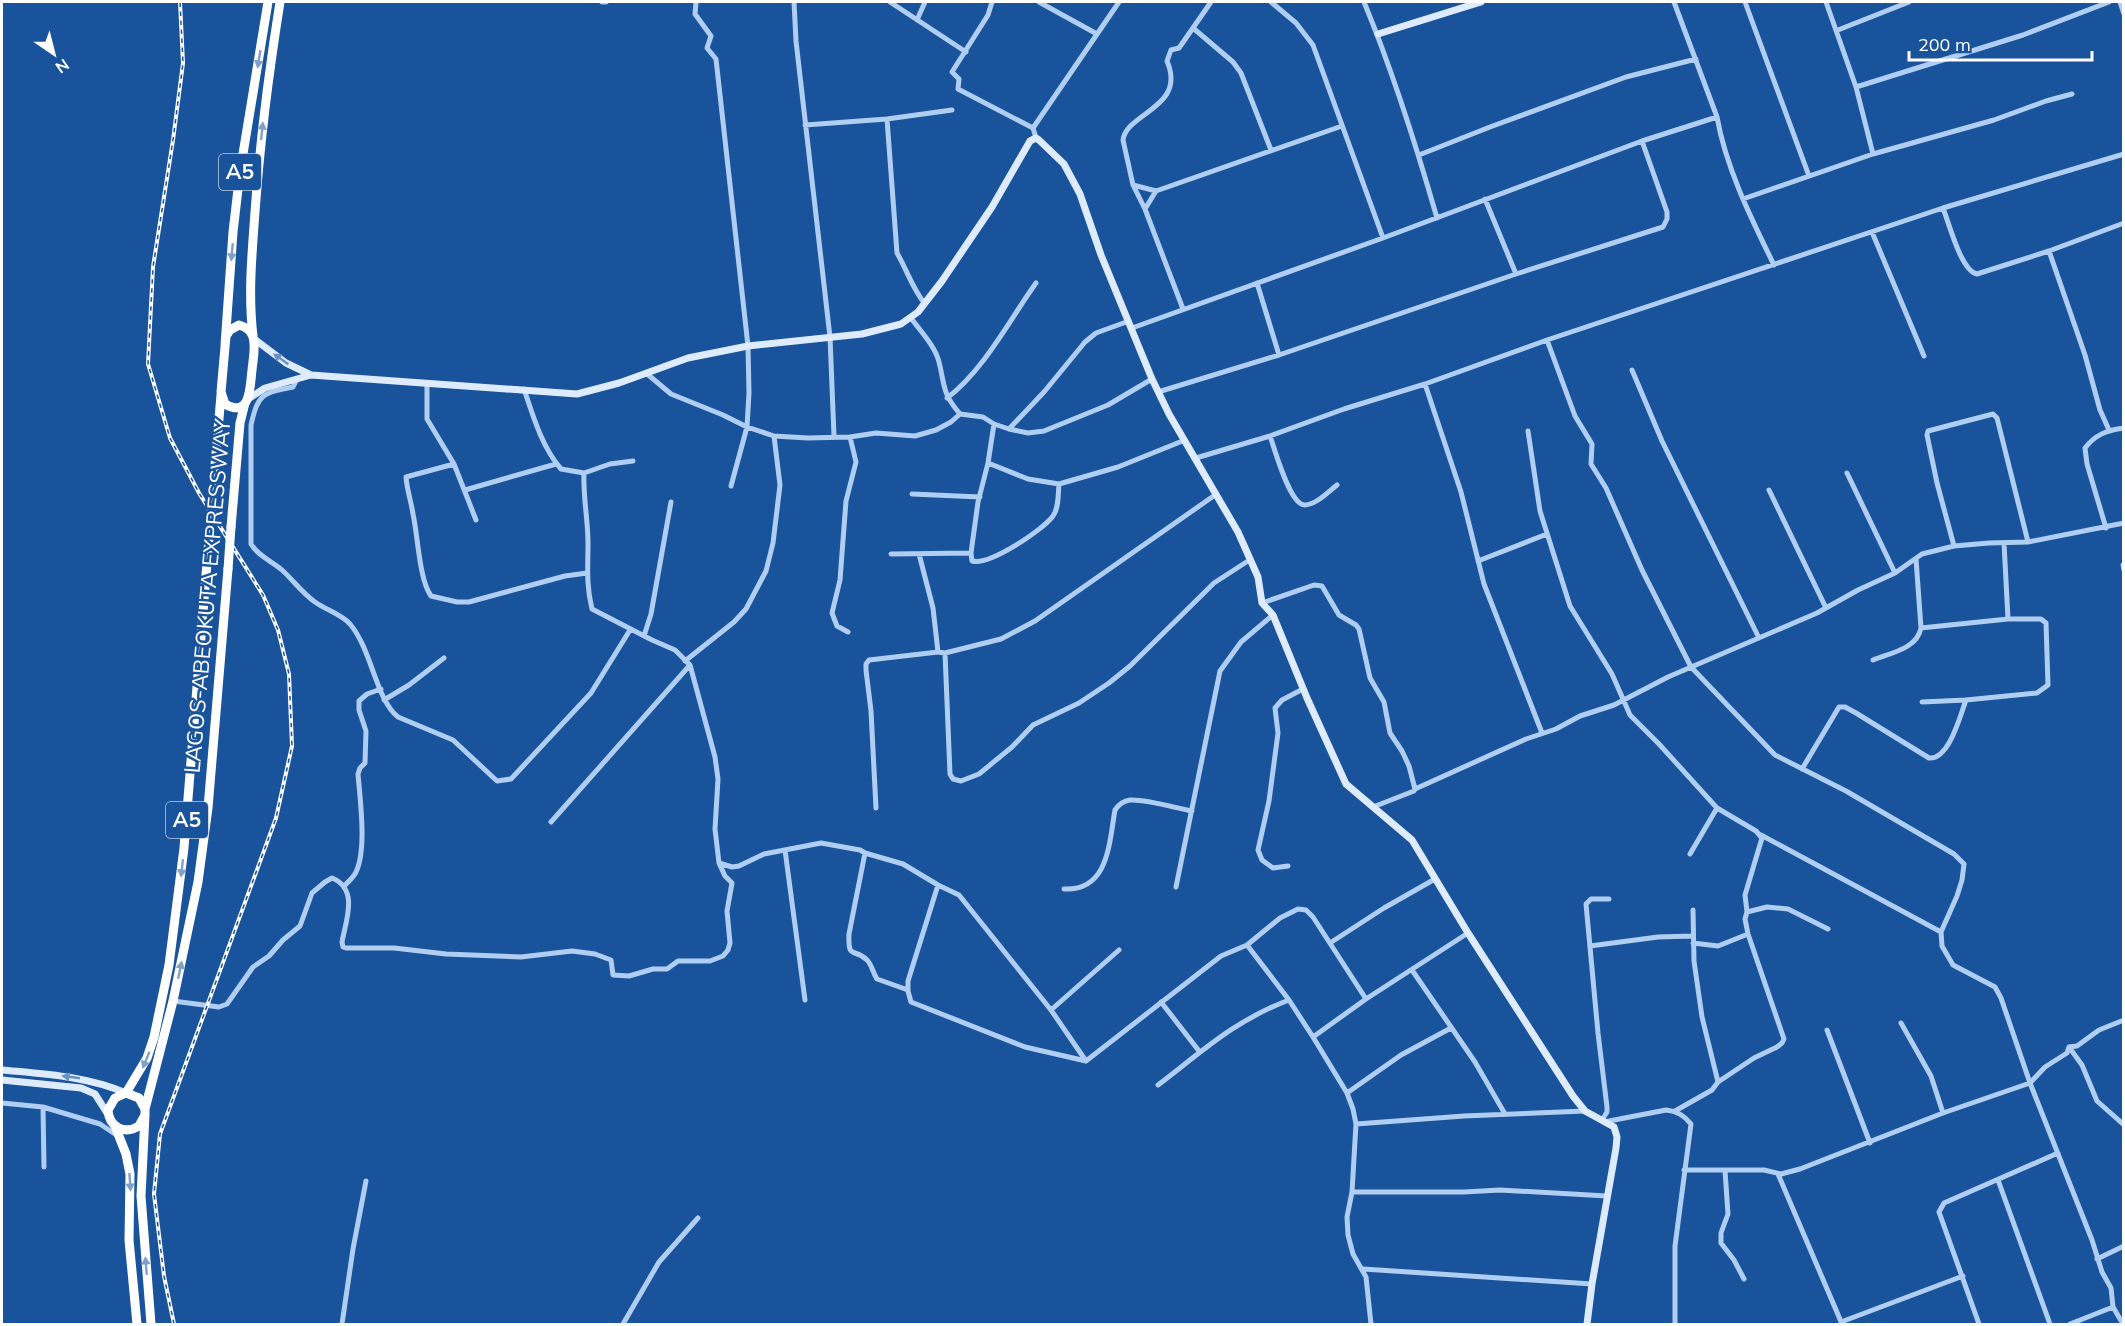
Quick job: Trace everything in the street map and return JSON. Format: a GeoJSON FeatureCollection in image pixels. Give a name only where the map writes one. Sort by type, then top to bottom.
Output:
{"type":"FeatureCollection","features":[{"type":"Feature","properties":{"kind":"highway","name":"A5"},"geometry":{"type":"LineString","coordinates":[[221,392],[240,171],[268,2]]}},
{"type":"Feature","properties":{"kind":"highway","name":"A5"},"geometry":{"type":"LineString","coordinates":[[246,401],[254,345],[249,296],[257,180],[265,103],[280,2]]}},
{"type":"Feature","properties":{"kind":"highway"},"geometry":{"type":"LineString","coordinates":[[225,345],[226,336],[235,327],[247,328],[253,337]]}},
{"type":"Feature","properties":{"kind":"highway"},"geometry":{"type":"LineString","coordinates":[[221,392],[225,404],[235,408],[246,401]]}},
{"type":"Feature","properties":{"kind":"highway","name":"LAGOS-ABEOKUTA EXPRESSWAY"},"geometry":{"type":"LineString","coordinates":[[126,1093],[147,1058],[154,1037],[170,955],[184,848],[221,392]]}},
{"type":"Feature","properties":{"kind":"highway","name":"LAGOS-ABEOKUTA EXPRESSWAY"},"geometry":{"type":"LineString","coordinates":[[145,1112],[173,1001],[197,891],[206,834],[240,423],[246,401]]}},
{"type":"Feature","properties":{"kind":"highway","name":"A5"},"geometry":{"type":"LineString","coordinates":[[109,1116],[111,1103],[126,1093]]}},
{"type":"Feature","properties":{"kind":"highway"},"geometry":{"type":"LineString","coordinates":[[115,1126],[120,1129],[133,1129],[143,1121],[145,1112],[139,1098],[126,1093]]}},
{"type":"Feature","properties":{"kind":"highway","name":"A5"},"geometry":{"type":"LineString","coordinates":[[145,1112],[141,1197],[151,1324]]}},
{"type":"Feature","properties":{"kind":"highway"},"geometry":{"type":"LineString","coordinates":[[109,1116],[120,1137],[130,1174],[129,1240],[137,1324]]}},
{"type":"Feature","properties":{"kind":"street"},"geometry":{"type":"LineString","coordinates":[[696,2],[696,14],[711,36],[707,48],[716,59],[748,346],[747,427],[731,486]]}},
{"type":"Feature","properties":{"kind":"street"},"geometry":{"type":"LineString","coordinates":[[794,2],[805,125],[830,337],[834,436]]}},
{"type":"Feature","properties":{"kind":"street"},"geometry":{"type":"LineString","coordinates":[[890,2],[966,52]]}},
{"type":"Feature","properties":{"kind":"street"},"geometry":{"type":"LineString","coordinates":[[917,20],[925,2]]}},
{"type":"Feature","properties":{"kind":"street"},"geometry":{"type":"LineString","coordinates":[[992,2],[988,15],[952,72],[959,79],[958,89],[1033,128],[1036,138],[1057,156],[1073,179],[1101,255],[1152,379],[1251,559],[1258,577],[1262,603],[1273,615],[1346,784],[1407,835],[1573,1096],[1585,1111],[1614,1127],[1617,1137],[1587,1324]]}},
{"type":"Feature","properties":{"kind":"street"},"geometry":{"type":"LineString","coordinates":[[1040,2],[1097,34]]}},
{"type":"Feature","properties":{"kind":"street"},"geometry":{"type":"LineString","coordinates":[[1033,128],[1119,2]]}},
{"type":"Feature","properties":{"kind":"street"},"geometry":{"type":"LineString","coordinates":[[1183,309],[1145,209],[1133,185],[1123,140],[1124,134],[1146,116],[1168,92],[1172,72],[1167,61],[1171,50],[1179,48],[1211,2]]}},
{"type":"Feature","properties":{"kind":"street"},"geometry":{"type":"LineString","coordinates":[[1271,2],[1296,23],[1313,45],[1383,238]]}},
{"type":"Feature","properties":{"kind":"street"},"geometry":{"type":"LineString","coordinates":[[1364,2],[1419,155],[1437,218]]}},
{"type":"Feature","properties":{"kind":"street"},"geometry":{"type":"LineString","coordinates":[[1377,34],[1481,2]]}},
{"type":"Feature","properties":{"kind":"street"},"geometry":{"type":"LineString","coordinates":[[1674,2],[1717,117],[1720,135],[1743,199],[1774,265]]}},
{"type":"Feature","properties":{"kind":"street"},"geometry":{"type":"LineString","coordinates":[[1745,2],[1809,177]]}},
{"type":"Feature","properties":{"kind":"street"},"geometry":{"type":"LineString","coordinates":[[1826,2],[1838,30],[1856,87],[1874,154]]}},
{"type":"Feature","properties":{"kind":"street"},"geometry":{"type":"LineString","coordinates":[[1838,30],[1909,2]]}},
{"type":"Feature","properties":{"kind":"street"},"geometry":{"type":"LineString","coordinates":[[1856,87],[2023,34],[2109,2]]}},
{"type":"Feature","properties":{"kind":"street"},"geometry":{"type":"LineString","coordinates":[[2120,2],[2124,14]]}},
{"type":"Feature","properties":{"kind":"street"},"geometry":{"type":"LineString","coordinates":[[1193,28],[1233,62],[1241,73],[1271,150]]}},
{"type":"Feature","properties":{"kind":"street"},"geometry":{"type":"LineString","coordinates":[[1419,155],[1626,77],[1696,59]]}},
{"type":"Feature","properties":{"kind":"street"},"geometry":{"type":"LineString","coordinates":[[1743,199],[1874,154],[1994,120],[2072,94]]}},
{"type":"Feature","properties":{"kind":"street"},"geometry":{"type":"LineString","coordinates":[[805,125],[887,119],[952,110]]}},
{"type":"Feature","properties":{"kind":"street"},"geometry":{"type":"LineString","coordinates":[[1009,429],[1039,398],[1084,342],[1096,333],[1183,309],[1383,238],[1642,141],[1717,117]]}},
{"type":"Feature","properties":{"kind":"street"},"geometry":{"type":"LineString","coordinates":[[887,119],[897,253],[908,271],[917,294],[925,304]]}},
{"type":"Feature","properties":{"kind":"street"},"geometry":{"type":"LineString","coordinates":[[1133,185],[1156,191],[1342,126]]}},
{"type":"Feature","properties":{"kind":"street"},"geometry":{"type":"LineString","coordinates":[[246,401],[265,388],[311,375],[577,394],[593,391],[688,358],[748,346],[888,329],[911,318],[925,304],[992,207],[1030,141],[1036,138]]}},
{"type":"Feature","properties":{"kind":"street"},"geometry":{"type":"LineString","coordinates":[[1158,392],[1279,355],[1516,274],[1658,230],[1666,224],[1667,212],[1642,141]]}},
{"type":"Feature","properties":{"kind":"street"},"geometry":{"type":"LineString","coordinates":[[1196,458],[1270,436],[1547,340],[1943,208],[2124,154]]}},
{"type":"Feature","properties":{"kind":"street"},"geometry":{"type":"LineString","coordinates":[[1145,209],[1156,191]]}},
{"type":"Feature","properties":{"kind":"street"},"geometry":{"type":"LineString","coordinates":[[1485,200],[1516,274]]}},
{"type":"Feature","properties":{"kind":"street"},"geometry":{"type":"LineString","coordinates":[[1943,208],[1963,263],[1973,274],[2049,251],[2124,223]]}},
{"type":"Feature","properties":{"kind":"street"},"geometry":{"type":"LineString","coordinates":[[1872,232],[1924,356]]}},
{"type":"Feature","properties":{"kind":"street"},"geometry":{"type":"LineString","coordinates":[[2049,251],[2085,355],[2100,410],[2109,430]]}},
{"type":"Feature","properties":{"kind":"street"},"geometry":{"type":"LineString","coordinates":[[947,398],[963,383],[1005,330],[1036,283]]}},
{"type":"Feature","properties":{"kind":"street"},"geometry":{"type":"LineString","coordinates":[[1257,283],[1279,355]]}},
{"type":"Feature","properties":{"kind":"street"},"geometry":{"type":"LineString","coordinates":[[911,318],[936,354],[947,398],[960,414],[983,417],[1009,429],[1028,433],[1054,428],[1108,405],[1152,379]]}},
{"type":"Feature","properties":{"kind":"street"},"geometry":{"type":"LineString","coordinates":[[253,337],[286,363],[311,375]]}},
{"type":"Feature","properties":{"kind":"street"},"geometry":{"type":"LineString","coordinates":[[1547,340],[1575,416],[1592,444],[1590,464],[1606,488],[1642,570],[1691,667],[1775,754],[1846,791],[1962,859],[1965,864],[1962,880],[1941,932],[1942,946],[1953,965],[1995,987],[2001,998],[2030,1083],[2102,1272],[2111,1288],[2114,1307],[2123,1324]]}},
{"type":"Feature","properties":{"kind":"street"},"geometry":{"type":"LineString","coordinates":[[1632,370],[1662,441],[1759,638]]}},
{"type":"Feature","properties":{"kind":"street"},"geometry":{"type":"LineString","coordinates":[[646,373],[671,394],[747,427],[774,436],[850,437],[876,433],[915,436],[936,430],[960,414]]}},
{"type":"Feature","properties":{"kind":"street"},"geometry":{"type":"LineString","coordinates":[[297,379],[293,387],[273,391],[263,396],[255,406],[251,425],[251,544],[261,557],[283,571],[302,592],[348,622],[367,651],[390,711],[398,717],[453,740],[497,781],[511,779],[579,708],[607,669],[630,630]]}},
{"type":"Feature","properties":{"kind":"street"},"geometry":{"type":"LineString","coordinates":[[427,383],[427,419],[454,464],[476,520]]}},
{"type":"Feature","properties":{"kind":"street"},"geometry":{"type":"LineString","coordinates":[[1425,384],[1461,492],[1484,584],[1542,733]]}},
{"type":"Feature","properties":{"kind":"street"},"geometry":{"type":"LineString","coordinates":[[524,389],[538,430],[561,469],[584,473],[610,464],[633,461]]}},
{"type":"Feature","properties":{"kind":"street"},"geometry":{"type":"LineString","coordinates":[[1954,546],[1937,483],[1928,431],[1993,414],[1997,418],[2028,542]]}},
{"type":"Feature","properties":{"kind":"street"},"geometry":{"type":"LineString","coordinates":[[994,424],[971,553],[972,561],[987,559],[1005,552],[1038,530],[1054,515],[1059,484]]}},
{"type":"Feature","properties":{"kind":"street"},"geometry":{"type":"LineString","coordinates":[[2106,528],[2086,464],[2085,448],[2093,438],[2109,430],[2124,428]]}},
{"type":"Feature","properties":{"kind":"street"},"geometry":{"type":"LineString","coordinates":[[1528,431],[1537,496],[1570,606],[1612,674],[1623,694],[1622,699],[1630,715],[1717,808],[1761,836],[1941,932]]}},
{"type":"Feature","properties":{"kind":"street"},"geometry":{"type":"LineString","coordinates":[[550,822],[688,663],[746,609],[766,571],[773,543],[780,484],[774,436]]}},
{"type":"Feature","properties":{"kind":"street"},"geometry":{"type":"LineString","coordinates":[[1270,436],[1290,490],[1299,504],[1315,502],[1337,485]]}},
{"type":"Feature","properties":{"kind":"street"},"geometry":{"type":"LineString","coordinates":[[848,632],[837,626],[832,613],[840,580],[846,501],[856,462],[850,437]]}},
{"type":"Feature","properties":{"kind":"street"},"geometry":{"type":"LineString","coordinates":[[988,463],[1028,479],[1059,484],[1118,467],[1185,440]]}},
{"type":"Feature","properties":{"kind":"street"},"geometry":{"type":"LineString","coordinates":[[454,464],[406,477],[406,488],[413,513],[424,580],[431,596],[469,602],[565,576],[587,573]]}},
{"type":"Feature","properties":{"kind":"street"},"geometry":{"type":"LineString","coordinates":[[465,490],[556,464]]}},
{"type":"Feature","properties":{"kind":"street"},"geometry":{"type":"LineString","coordinates":[[173,1001],[219,1007],[228,1004],[253,967],[269,956],[300,926],[312,893],[332,878],[341,882],[347,890],[349,904],[342,942],[346,948],[394,948],[447,954],[521,957],[572,951],[595,954],[611,960],[613,975],[629,976],[653,969],[667,969],[678,961],[710,961],[723,956],[728,950],[730,943],[727,911],[732,883],[725,876],[719,863],[715,829],[718,779],[715,757],[688,663],[675,650],[630,630],[592,609],[587,589],[588,542],[583,496],[584,473]]}},
{"type":"Feature","properties":{"kind":"street"},"geometry":{"type":"LineString","coordinates":[[1847,473],[1895,573]]}},
{"type":"Feature","properties":{"kind":"street"},"geometry":{"type":"LineString","coordinates":[[1769,490],[1826,608]]}},
{"type":"Feature","properties":{"kind":"street"},"geometry":{"type":"LineString","coordinates":[[912,494],[980,497]]}},
{"type":"Feature","properties":{"kind":"street"},"geometry":{"type":"LineString","coordinates":[[876,808],[866,664],[869,660],[945,653],[1001,639],[1018,631],[1215,495]]}},
{"type":"Feature","properties":{"kind":"street"},"geometry":{"type":"LineString","coordinates":[[644,636],[651,614],[671,502]]}},
{"type":"Feature","properties":{"kind":"street"},"geometry":{"type":"LineString","coordinates":[[1373,807],[1414,791],[1580,716],[1614,705],[1622,699],[1691,667],[1826,608],[1931,552],[1954,546],[2028,542],[2124,523]]}},
{"type":"Feature","properties":{"kind":"street"},"geometry":{"type":"LineString","coordinates":[[1478,561],[1547,534]]}},
{"type":"Feature","properties":{"kind":"street"},"geometry":{"type":"LineString","coordinates":[[2004,543],[2008,619]]}},
{"type":"Feature","properties":{"kind":"street"},"geometry":{"type":"LineString","coordinates":[[891,555],[971,553]]}},
{"type":"Feature","properties":{"kind":"street"},"geometry":{"type":"LineString","coordinates":[[919,554],[933,608],[938,652]]}},
{"type":"Feature","properties":{"kind":"street"},"geometry":{"type":"LineString","coordinates":[[945,653],[950,774],[953,779],[962,781],[972,779],[987,768],[1033,725],[1079,703],[1109,683],[1130,666],[1214,583],[1251,559]]}},
{"type":"Feature","properties":{"kind":"street"},"geometry":{"type":"LineString","coordinates":[[1873,660],[1917,641],[1922,628],[1916,559]]}},
{"type":"Feature","properties":{"kind":"street"},"geometry":{"type":"LineString","coordinates":[[2123,565],[2124,570]]}},
{"type":"Feature","properties":{"kind":"street"},"geometry":{"type":"LineString","coordinates":[[1262,603],[1314,585],[1322,586],[1339,615],[1356,625],[1362,637],[1370,678],[1384,702],[1390,733],[1409,766],[1415,789]]}},
{"type":"Feature","properties":{"kind":"street"},"geometry":{"type":"LineString","coordinates":[[1176,887],[1220,671],[1241,642],[1273,615]]}},
{"type":"Feature","properties":{"kind":"street"},"geometry":{"type":"LineString","coordinates":[[1922,628],[2008,619],[2042,619],[2046,623],[2048,685],[2037,693],[1922,702]]}},
{"type":"Feature","properties":{"kind":"street"},"geometry":{"type":"LineString","coordinates":[[384,700],[409,685],[444,658]]}},
{"type":"Feature","properties":{"kind":"street"},"geometry":{"type":"LineString","coordinates":[[1287,866],[1273,868],[1262,860],[1258,850],[1269,801],[1277,743],[1275,708],[1282,700],[1303,688]]}},
{"type":"Feature","properties":{"kind":"street"},"geometry":{"type":"LineString","coordinates":[[344,886],[357,871],[361,846],[358,774],[364,763],[366,731],[359,710],[359,701],[367,694],[381,689]]}},
{"type":"Feature","properties":{"kind":"street"},"geometry":{"type":"LineString","coordinates":[[1802,769],[1839,707],[1845,707],[1929,758],[1935,759],[1941,756],[1947,746],[1966,700]]}},
{"type":"Feature","properties":{"kind":"street"},"geometry":{"type":"LineString","coordinates":[[1064,889],[1076,890],[1103,870],[1115,810],[1119,804],[1135,800],[1192,811]]}},
{"type":"Feature","properties":{"kind":"street"},"geometry":{"type":"LineString","coordinates":[[1690,854],[1717,808]]}},
{"type":"Feature","properties":{"kind":"street"},"geometry":{"type":"LineString","coordinates":[[1675,1111],[1712,1089],[1718,1082],[1754,1058],[1777,1047],[1784,1039],[1745,919],[1747,912],[1745,895],[1761,836]]}},
{"type":"Feature","properties":{"kind":"street"},"geometry":{"type":"LineString","coordinates":[[719,863],[732,867],[739,866],[764,854],[820,843],[861,850],[903,864],[959,895],[1051,1010],[1086,1061]]}},
{"type":"Feature","properties":{"kind":"street"},"geometry":{"type":"LineString","coordinates":[[785,850],[805,1000]]}},
{"type":"Feature","properties":{"kind":"street"},"geometry":{"type":"LineString","coordinates":[[865,853],[848,948],[867,960],[877,979],[908,990]]}},
{"type":"Feature","properties":{"kind":"street"},"geometry":{"type":"LineString","coordinates":[[1330,943],[1435,879]]}},
{"type":"Feature","properties":{"kind":"street"},"geometry":{"type":"LineString","coordinates":[[938,885],[911,970],[908,990],[911,1002],[1025,1047],[1086,1061]]}},
{"type":"Feature","properties":{"kind":"street"},"geometry":{"type":"LineString","coordinates":[[1602,1121],[1607,1107],[1586,904],[1591,899],[1609,899]]}},
{"type":"Feature","properties":{"kind":"street"},"geometry":{"type":"LineString","coordinates":[[1747,912],[1767,906],[1788,909],[1828,929]]}},
{"type":"Feature","properties":{"kind":"street"},"geometry":{"type":"LineString","coordinates":[[1086,1061],[1221,956],[1247,945],[1280,918],[1298,909],[1306,910],[1313,917],[1366,999]]}},
{"type":"Feature","properties":{"kind":"street"},"geometry":{"type":"LineString","coordinates":[[1694,910],[1692,939],[1702,1017],[1718,1082]]}},
{"type":"Feature","properties":{"kind":"street"},"geometry":{"type":"LineString","coordinates":[[1313,1037],[1366,999],[1468,933]]}},
{"type":"Feature","properties":{"kind":"street"},"geometry":{"type":"LineString","coordinates":[[1590,946],[1658,937],[1692,939],[1718,946],[1748,934]]}},
{"type":"Feature","properties":{"kind":"street"},"geometry":{"type":"LineString","coordinates":[[1247,945],[1289,1000],[1347,1093],[1356,1124],[1352,1192],[1347,1217],[1348,1235],[1353,1254],[1366,1277],[1371,1324]]}},
{"type":"Feature","properties":{"kind":"street"},"geometry":{"type":"LineString","coordinates":[[1051,1010],[1119,950]]}},
{"type":"Feature","properties":{"kind":"street"},"geometry":{"type":"LineString","coordinates":[[1412,970],[1475,1062],[1505,1114]]}},
{"type":"Feature","properties":{"kind":"street"},"geometry":{"type":"LineString","coordinates":[[1158,1085],[1234,1026],[1262,1010],[1289,1000]]}},
{"type":"Feature","properties":{"kind":"street"},"geometry":{"type":"LineString","coordinates":[[1161,1002],[1199,1051]]}},
{"type":"Feature","properties":{"kind":"street"},"geometry":{"type":"LineString","coordinates":[[2069,1047],[2077,1046],[2099,1030],[2124,1020]]}},
{"type":"Feature","properties":{"kind":"street"},"geometry":{"type":"LineString","coordinates":[[1901,1023],[1931,1076],[1943,1113]]}},
{"type":"Feature","properties":{"kind":"street"},"geometry":{"type":"LineString","coordinates":[[1347,1093],[1401,1055],[1451,1028]]}},
{"type":"Feature","properties":{"kind":"street"},"geometry":{"type":"LineString","coordinates":[[1827,1030],[1870,1143]]}},
{"type":"Feature","properties":{"kind":"street"},"geometry":{"type":"LineString","coordinates":[[1684,1170],[1764,1170],[1778,1174],[1800,1169],[1943,1113],[2030,1083],[2045,1067],[2067,1053],[2069,1047]]}},
{"type":"Feature","properties":{"kind":"street"},"geometry":{"type":"LineString","coordinates":[[2069,1047],[2084,1070],[2097,1101],[2124,1125]]}},
{"type":"Feature","properties":{"kind":"street"},"geometry":{"type":"LineString","coordinates":[[2,1070],[82,1079],[126,1093]]}},
{"type":"Feature","properties":{"kind":"street"},"geometry":{"type":"LineString","coordinates":[[2,1080],[81,1088],[95,1094],[109,1116]]}},
{"type":"Feature","properties":{"kind":"street"},"geometry":{"type":"LineString","coordinates":[[2,1103],[43,1107],[100,1124],[120,1137]]}},
{"type":"Feature","properties":{"kind":"street"},"geometry":{"type":"LineString","coordinates":[[43,1107],[44,1167]]}},
{"type":"Feature","properties":{"kind":"street"},"geometry":{"type":"LineString","coordinates":[[1602,1121],[1666,1110],[1675,1111],[1686,1117],[1691,1124],[1675,1246],[1675,1324]]}},
{"type":"Feature","properties":{"kind":"street"},"geometry":{"type":"LineString","coordinates":[[1356,1124],[1585,1111]]}},
{"type":"Feature","properties":{"kind":"street"},"geometry":{"type":"LineString","coordinates":[[1979,1324],[1939,1212],[1940,1207],[1944,1203],[2058,1153]]}},
{"type":"Feature","properties":{"kind":"street"},"geometry":{"type":"LineString","coordinates":[[1725,1171],[1728,1215],[1721,1233],[1721,1243],[1734,1260],[1744,1279]]}},
{"type":"Feature","properties":{"kind":"street"},"geometry":{"type":"LineString","coordinates":[[1778,1174],[1841,1323],[1963,1276]]}},
{"type":"Feature","properties":{"kind":"street"},"geometry":{"type":"LineString","coordinates":[[342,1324],[366,1180]]}},
{"type":"Feature","properties":{"kind":"street"},"geometry":{"type":"LineString","coordinates":[[1998,1180],[2050,1324]]}},
{"type":"Feature","properties":{"kind":"street"},"geometry":{"type":"LineString","coordinates":[[1352,1192],[1500,1190],[1607,1196]]}},
{"type":"Feature","properties":{"kind":"street"},"geometry":{"type":"LineString","coordinates":[[622,1324],[659,1262],[699,1218]]}},
{"type":"Feature","properties":{"kind":"street"},"geometry":{"type":"LineString","coordinates":[[2097,1258],[2124,1246]]}},
{"type":"Feature","properties":{"kind":"street"},"geometry":{"type":"LineString","coordinates":[[1363,1269],[1592,1284]]}},
{"type":"Feature","properties":{"kind":"street"},"geometry":{"type":"LineString","coordinates":[[2070,1324],[2114,1307]]}},
{"type":"Feature","properties":{"kind":"railway"},"geometry":{"type":"LineString","coordinates":[[174,1324],[164,1276],[154,1194],[160,1134],[276,818],[292,746],[289,674],[278,630],[263,595],[199,493],[170,438],[148,364],[153,267],[183,63],[180,2]]}}]}
